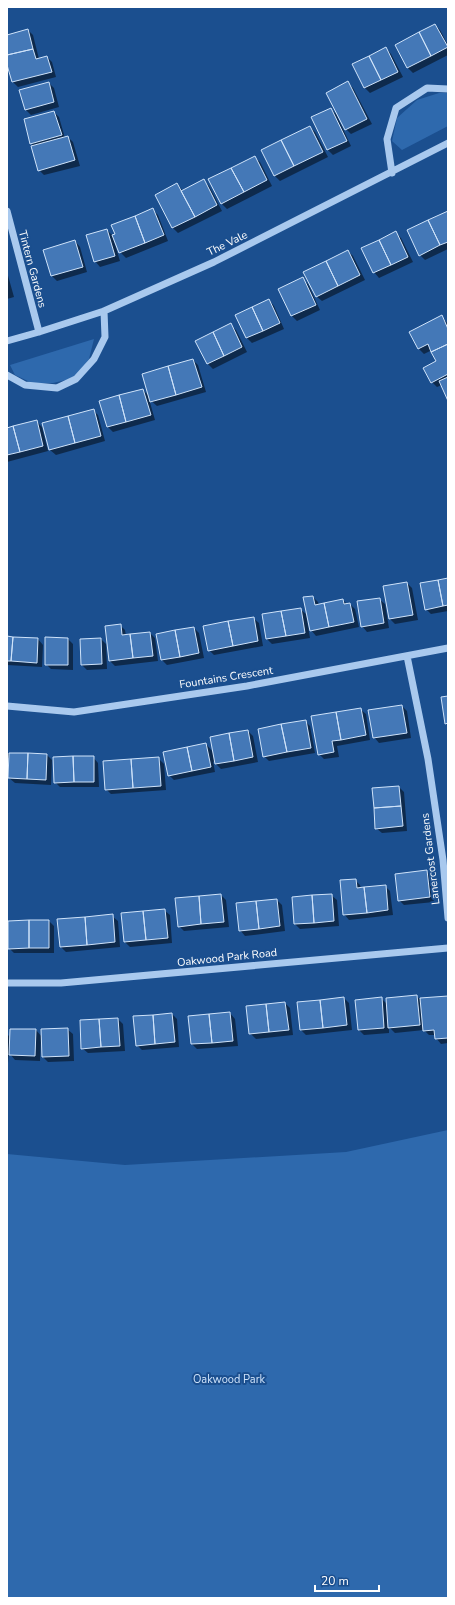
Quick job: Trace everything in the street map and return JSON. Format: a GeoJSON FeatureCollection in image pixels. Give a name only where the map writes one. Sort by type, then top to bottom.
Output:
{"type":"FeatureCollection","features":[{"type":"Feature","properties":{"kind":"street"},"geometry":{"type":"LineString","coordinates":[[392,173],[387,139],[396,108],[427,88],[448,89]]}},
{"type":"Feature","properties":{"kind":"street","name":"The Vale"},"geometry":{"type":"LineString","coordinates":[[7,341],[104,311],[214,262],[447,146]]}},
{"type":"Feature","properties":{"kind":"street","name":"Tintern Gardens"},"geometry":{"type":"LineString","coordinates":[[7,211],[39,332]]}},
{"type":"Feature","properties":{"kind":"street"},"geometry":{"type":"LineString","coordinates":[[7,375],[25,385],[57,388],[76,378],[94,359],[105,337],[104,311]]}},
{"type":"Feature","properties":{"kind":"street","name":"Fountains Crescent"},"geometry":{"type":"LineString","coordinates":[[7,706],[74,712],[247,686],[448,648]]}},
{"type":"Feature","properties":{"kind":"street","name":"Lanercost Gardens"},"geometry":{"type":"LineString","coordinates":[[407,656],[428,759],[444,860],[448,918]]}},
{"type":"Feature","properties":{"kind":"street","name":"Oakwood Park Road"},"geometry":{"type":"LineString","coordinates":[[7,983],[61,983],[448,948]]}},
{"type":"Feature","properties":{"kind":"green space"},"geometry":{"type":"Polygon","coordinates":[[[439,93],[448,93],[448,126],[402,150],[392,141],[397,118],[417,100],[439,93]]]}},
{"type":"Feature","properties":{"kind":"green space"},"geometry":{"type":"Polygon","coordinates":[[[94,339],[89,359],[75,378],[53,383],[32,383],[15,375],[10,365],[94,339]]]}},
{"type":"Feature","properties":{"kind":"green space","name":"Oakwood Park"},"geometry":{"type":"Polygon","coordinates":[[[448,1130],[448,1598],[7,1598],[7,1154],[125,1165],[346,1152],[448,1130]]]}},
{"type":"Feature","properties":{"kind":"building"},"geometry":{"type":"Polygon","coordinates":[[[435,24],[448,47],[431,56],[419,32],[435,24]]]}},
{"type":"Feature","properties":{"kind":"building"},"geometry":{"type":"Polygon","coordinates":[[[28,29],[33,49],[7,55],[7,35],[28,29]]]}},
{"type":"Feature","properties":{"kind":"building"},"geometry":{"type":"Polygon","coordinates":[[[419,32],[431,56],[407,68],[395,45],[419,32]]]}},
{"type":"Feature","properties":{"kind":"building"},"geometry":{"type":"Polygon","coordinates":[[[386,47],[398,72],[381,80],[369,56],[386,47]]]}},
{"type":"Feature","properties":{"kind":"building"},"geometry":{"type":"Polygon","coordinates":[[[33,49],[36,59],[47,56],[52,72],[12,82],[7,65],[7,55],[33,49]]]}},
{"type":"Feature","properties":{"kind":"building"},"geometry":{"type":"Polygon","coordinates":[[[369,56],[381,80],[364,88],[352,64],[369,56]]]}},
{"type":"Feature","properties":{"kind":"building"},"geometry":{"type":"Polygon","coordinates":[[[348,81],[367,119],[345,130],[326,93],[348,81]]]}},
{"type":"Feature","properties":{"kind":"building"},"geometry":{"type":"Polygon","coordinates":[[[49,82],[54,102],[25,110],[19,90],[49,82]]]}},
{"type":"Feature","properties":{"kind":"building"},"geometry":{"type":"Polygon","coordinates":[[[331,108],[347,141],[327,150],[311,117],[331,108]]]}},
{"type":"Feature","properties":{"kind":"building"},"geometry":{"type":"Polygon","coordinates":[[[54,111],[62,135],[30,144],[24,119],[54,111]]]}},
{"type":"Feature","properties":{"kind":"building"},"geometry":{"type":"Polygon","coordinates":[[[310,126],[323,152],[294,166],[281,140],[310,126]]]}},
{"type":"Feature","properties":{"kind":"building"},"geometry":{"type":"Polygon","coordinates":[[[68,136],[75,160],[38,171],[31,146],[68,136]]]}},
{"type":"Feature","properties":{"kind":"building"},"geometry":{"type":"Polygon","coordinates":[[[281,140],[294,166],[274,176],[261,150],[281,140]]]}},
{"type":"Feature","properties":{"kind":"building"},"geometry":{"type":"Polygon","coordinates":[[[255,156],[267,180],[244,192],[231,168],[255,156]]]}},
{"type":"Feature","properties":{"kind":"building"},"geometry":{"type":"Polygon","coordinates":[[[231,168],[244,192],[221,204],[208,179],[231,168]]]}},
{"type":"Feature","properties":{"kind":"building"},"geometry":{"type":"Polygon","coordinates":[[[204,179],[217,205],[195,217],[181,191],[204,179]]]}},
{"type":"Feature","properties":{"kind":"building"},"geometry":{"type":"Polygon","coordinates":[[[177,183],[195,217],[172,228],[155,195],[177,183]]]}},
{"type":"Feature","properties":{"kind":"building"},"geometry":{"type":"Polygon","coordinates":[[[153,208],[164,235],[145,243],[135,216],[153,208]]]}},
{"type":"Feature","properties":{"kind":"building"},"geometry":{"type":"Polygon","coordinates":[[[448,211],[448,242],[440,245],[428,220],[448,211]]]}},
{"type":"Feature","properties":{"kind":"building"},"geometry":{"type":"Polygon","coordinates":[[[135,216],[145,243],[119,253],[112,235],[115,234],[111,225],[135,216]]]}},
{"type":"Feature","properties":{"kind":"building"},"geometry":{"type":"Polygon","coordinates":[[[428,220],[440,245],[419,256],[407,230],[428,220]]]}},
{"type":"Feature","properties":{"kind":"building"},"geometry":{"type":"Polygon","coordinates":[[[107,229],[115,256],[94,262],[86,235],[107,229]]]}},
{"type":"Feature","properties":{"kind":"building"},"geometry":{"type":"Polygon","coordinates":[[[396,231],[408,257],[391,265],[379,240],[396,231]]]}},
{"type":"Feature","properties":{"kind":"building"},"geometry":{"type":"Polygon","coordinates":[[[75,240],[83,267],[51,276],[43,250],[75,240]]]}},
{"type":"Feature","properties":{"kind":"building"},"geometry":{"type":"Polygon","coordinates":[[[379,240],[391,265],[373,273],[361,248],[379,240]]]}},
{"type":"Feature","properties":{"kind":"building"},"geometry":{"type":"Polygon","coordinates":[[[348,250],[360,275],[338,286],[326,261],[348,250]]]}},
{"type":"Feature","properties":{"kind":"building"},"geometry":{"type":"Polygon","coordinates":[[[326,261],[338,286],[316,297],[303,272],[326,261]]]}},
{"type":"Feature","properties":{"kind":"building"},"geometry":{"type":"Polygon","coordinates":[[[303,277],[316,305],[291,316],[278,289],[303,277]]]}},
{"type":"Feature","properties":{"kind":"building"},"geometry":{"type":"Polygon","coordinates":[[[269,299],[280,323],[263,331],[252,307],[269,299]]]}},
{"type":"Feature","properties":{"kind":"building"},"geometry":{"type":"Polygon","coordinates":[[[252,307],[263,331],[246,338],[235,315],[252,307]]]}},
{"type":"Feature","properties":{"kind":"building"},"geometry":{"type":"Polygon","coordinates":[[[442,315],[448,329],[448,344],[431,352],[428,344],[418,349],[409,332],[442,315]]]}},
{"type":"Feature","properties":{"kind":"building"},"geometry":{"type":"Polygon","coordinates":[[[231,323],[242,347],[224,356],[213,332],[231,323]]]}},
{"type":"Feature","properties":{"kind":"building"},"geometry":{"type":"Polygon","coordinates":[[[213,332],[224,356],[207,364],[195,341],[213,332]]]}},
{"type":"Feature","properties":{"kind":"building"},"geometry":{"type":"Polygon","coordinates":[[[448,344],[448,374],[431,383],[423,368],[436,361],[431,352],[448,344]]]}},
{"type":"Feature","properties":{"kind":"building"},"geometry":{"type":"Polygon","coordinates":[[[193,359],[202,387],[176,395],[168,366],[193,359]]]}},
{"type":"Feature","properties":{"kind":"building"},"geometry":{"type":"Polygon","coordinates":[[[168,366],[176,395],[150,402],[142,374],[168,366]]]}},
{"type":"Feature","properties":{"kind":"building"},"geometry":{"type":"Polygon","coordinates":[[[448,377],[448,401],[439,381],[448,377]]]}},
{"type":"Feature","properties":{"kind":"building"},"geometry":{"type":"Polygon","coordinates":[[[143,389],[151,415],[126,422],[119,395],[143,389]]]}},
{"type":"Feature","properties":{"kind":"building"},"geometry":{"type":"Polygon","coordinates":[[[119,395],[126,422],[107,427],[99,401],[119,395]]]}},
{"type":"Feature","properties":{"kind":"building"},"geometry":{"type":"Polygon","coordinates":[[[94,409],[101,436],[75,443],[68,416],[94,409]]]}},
{"type":"Feature","properties":{"kind":"building"},"geometry":{"type":"Polygon","coordinates":[[[68,416],[75,443],[49,450],[42,423],[68,416]]]}},
{"type":"Feature","properties":{"kind":"building"},"geometry":{"type":"Polygon","coordinates":[[[37,420],[43,446],[20,452],[13,426],[37,420]]]}},
{"type":"Feature","properties":{"kind":"building"},"geometry":{"type":"Polygon","coordinates":[[[13,426],[20,452],[7,455],[7,428],[13,426]]]}},
{"type":"Feature","properties":{"kind":"building"},"geometry":{"type":"Polygon","coordinates":[[[448,578],[448,605],[443,606],[438,580],[448,578]]]}},
{"type":"Feature","properties":{"kind":"building"},"geometry":{"type":"Polygon","coordinates":[[[438,580],[443,606],[425,610],[420,583],[438,580]]]}},
{"type":"Feature","properties":{"kind":"building"},"geometry":{"type":"Polygon","coordinates":[[[407,582],[413,615],[389,619],[383,586],[407,582]]]}},
{"type":"Feature","properties":{"kind":"building"},"geometry":{"type":"Polygon","coordinates":[[[313,596],[315,605],[324,603],[329,627],[310,631],[303,597],[313,596]]]}},
{"type":"Feature","properties":{"kind":"building"},"geometry":{"type":"Polygon","coordinates":[[[380,598],[384,623],[361,627],[357,601],[380,598]]]}},
{"type":"Feature","properties":{"kind":"building"},"geometry":{"type":"Polygon","coordinates":[[[343,599],[344,604],[350,603],[354,622],[329,627],[324,603],[343,599]]]}},
{"type":"Feature","properties":{"kind":"building"},"geometry":{"type":"Polygon","coordinates":[[[301,608],[305,633],[286,636],[281,611],[301,608]]]}},
{"type":"Feature","properties":{"kind":"building"},"geometry":{"type":"Polygon","coordinates":[[[281,611],[286,636],[266,639],[262,614],[281,611]]]}},
{"type":"Feature","properties":{"kind":"building"},"geometry":{"type":"Polygon","coordinates":[[[254,617],[258,641],[233,646],[228,621],[254,617]]]}},
{"type":"Feature","properties":{"kind":"building"},"geometry":{"type":"Polygon","coordinates":[[[228,621],[233,646],[208,651],[203,626],[228,621]]]}},
{"type":"Feature","properties":{"kind":"building"},"geometry":{"type":"Polygon","coordinates":[[[121,624],[122,635],[130,634],[133,658],[109,661],[105,626],[121,624]]]}},
{"type":"Feature","properties":{"kind":"building"},"geometry":{"type":"Polygon","coordinates":[[[194,627],[199,653],[180,657],[175,630],[194,627]]]}},
{"type":"Feature","properties":{"kind":"building"},"geometry":{"type":"Polygon","coordinates":[[[175,630],[180,657],[161,660],[156,634],[175,630]]]}},
{"type":"Feature","properties":{"kind":"building"},"geometry":{"type":"Polygon","coordinates":[[[150,632],[153,656],[133,658],[130,634],[150,632]]]}},
{"type":"Feature","properties":{"kind":"building"},"geometry":{"type":"Polygon","coordinates":[[[7,636],[13,637],[11,661],[7,661],[7,636]]]}},
{"type":"Feature","properties":{"kind":"building"},"geometry":{"type":"Polygon","coordinates":[[[13,637],[38,638],[37,663],[11,661],[13,637]]]}},
{"type":"Feature","properties":{"kind":"building"},"geometry":{"type":"Polygon","coordinates":[[[45,637],[68,638],[68,665],[45,665],[45,637]]]}},
{"type":"Feature","properties":{"kind":"building"},"geometry":{"type":"Polygon","coordinates":[[[101,638],[102,664],[81,665],[80,639],[101,638]]]}},
{"type":"Feature","properties":{"kind":"building"},"geometry":{"type":"Polygon","coordinates":[[[448,696],[448,723],[445,724],[441,697],[448,696]]]}},
{"type":"Feature","properties":{"kind":"building"},"geometry":{"type":"Polygon","coordinates":[[[402,705],[407,733],[373,738],[368,710],[402,705]]]}},
{"type":"Feature","properties":{"kind":"building"},"geometry":{"type":"Polygon","coordinates":[[[361,708],[366,735],[341,740],[336,712],[361,708]]]}},
{"type":"Feature","properties":{"kind":"building"},"geometry":{"type":"Polygon","coordinates":[[[336,712],[341,740],[332,741],[334,752],[318,755],[311,716],[336,712]]]}},
{"type":"Feature","properties":{"kind":"building"},"geometry":{"type":"Polygon","coordinates":[[[306,720],[311,748],[287,752],[281,724],[306,720]]]}},
{"type":"Feature","properties":{"kind":"building"},"geometry":{"type":"Polygon","coordinates":[[[281,724],[287,752],[263,757],[258,729],[281,724]]]}},
{"type":"Feature","properties":{"kind":"building"},"geometry":{"type":"Polygon","coordinates":[[[248,730],[253,757],[234,761],[229,733],[248,730]]]}},
{"type":"Feature","properties":{"kind":"building"},"geometry":{"type":"Polygon","coordinates":[[[229,733],[234,761],[215,764],[210,737],[229,733]]]}},
{"type":"Feature","properties":{"kind":"building"},"geometry":{"type":"Polygon","coordinates":[[[206,743],[211,767],[192,771],[187,747],[206,743]]]}},
{"type":"Feature","properties":{"kind":"building"},"geometry":{"type":"Polygon","coordinates":[[[187,747],[192,771],[168,776],[163,752],[187,747]]]}},
{"type":"Feature","properties":{"kind":"building"},"geometry":{"type":"Polygon","coordinates":[[[9,753],[28,753],[27,779],[8,778],[9,753]]]}},
{"type":"Feature","properties":{"kind":"building"},"geometry":{"type":"Polygon","coordinates":[[[28,753],[47,754],[46,780],[27,779],[28,753]]]}},
{"type":"Feature","properties":{"kind":"building"},"geometry":{"type":"Polygon","coordinates":[[[73,756],[74,782],[54,783],[53,757],[73,756]]]}},
{"type":"Feature","properties":{"kind":"building"},"geometry":{"type":"Polygon","coordinates":[[[73,756],[94,756],[94,782],[74,782],[73,756]]]}},
{"type":"Feature","properties":{"kind":"building"},"geometry":{"type":"Polygon","coordinates":[[[159,757],[161,786],[133,788],[131,759],[159,757]]]}},
{"type":"Feature","properties":{"kind":"building"},"geometry":{"type":"Polygon","coordinates":[[[131,759],[133,788],[105,790],[103,761],[131,759]]]}},
{"type":"Feature","properties":{"kind":"building"},"geometry":{"type":"Polygon","coordinates":[[[399,786],[401,806],[374,808],[372,788],[399,786]]]}},
{"type":"Feature","properties":{"kind":"building"},"geometry":{"type":"Polygon","coordinates":[[[401,806],[403,826],[375,829],[374,808],[401,806]]]}},
{"type":"Feature","properties":{"kind":"building"},"geometry":{"type":"Polygon","coordinates":[[[427,870],[430,897],[398,901],[395,874],[427,870]]]}},
{"type":"Feature","properties":{"kind":"building"},"geometry":{"type":"Polygon","coordinates":[[[356,879],[357,888],[364,887],[367,913],[343,915],[340,880],[356,879]]]}},
{"type":"Feature","properties":{"kind":"building"},"geometry":{"type":"Polygon","coordinates":[[[386,885],[388,910],[367,913],[364,887],[386,885]]]}},
{"type":"Feature","properties":{"kind":"building"},"geometry":{"type":"Polygon","coordinates":[[[221,894],[224,922],[201,924],[199,896],[221,894]]]}},
{"type":"Feature","properties":{"kind":"building"},"geometry":{"type":"Polygon","coordinates":[[[332,894],[334,921],[314,923],[312,895],[332,894]]]}},
{"type":"Feature","properties":{"kind":"building"},"geometry":{"type":"Polygon","coordinates":[[[312,895],[314,923],[294,924],[292,897],[312,895]]]}},
{"type":"Feature","properties":{"kind":"building"},"geometry":{"type":"Polygon","coordinates":[[[199,896],[201,924],[178,927],[175,898],[199,896]]]}},
{"type":"Feature","properties":{"kind":"building"},"geometry":{"type":"Polygon","coordinates":[[[277,899],[280,926],[259,929],[256,901],[277,899]]]}},
{"type":"Feature","properties":{"kind":"building"},"geometry":{"type":"Polygon","coordinates":[[[256,901],[259,929],[239,931],[236,903],[256,901]]]}},
{"type":"Feature","properties":{"kind":"building"},"geometry":{"type":"Polygon","coordinates":[[[165,909],[168,938],[146,940],[143,911],[165,909]]]}},
{"type":"Feature","properties":{"kind":"building"},"geometry":{"type":"Polygon","coordinates":[[[143,911],[146,940],[124,942],[121,913],[143,911]]]}},
{"type":"Feature","properties":{"kind":"building"},"geometry":{"type":"Polygon","coordinates":[[[113,914],[115,942],[87,945],[85,917],[113,914]]]}},
{"type":"Feature","properties":{"kind":"building"},"geometry":{"type":"Polygon","coordinates":[[[85,917],[87,945],[60,947],[57,919],[85,917]]]}},
{"type":"Feature","properties":{"kind":"building"},"geometry":{"type":"Polygon","coordinates":[[[29,920],[29,948],[8,949],[8,921],[29,920]]]}},
{"type":"Feature","properties":{"kind":"building"},"geometry":{"type":"Polygon","coordinates":[[[29,920],[49,920],[49,948],[29,948],[29,920]]]}},
{"type":"Feature","properties":{"kind":"building"},"geometry":{"type":"Polygon","coordinates":[[[417,995],[420,1025],[388,1028],[386,998],[417,995]]]}},
{"type":"Feature","properties":{"kind":"building"},"geometry":{"type":"Polygon","coordinates":[[[448,996],[448,1038],[435,1039],[434,1030],[423,1031],[420,998],[448,996]]]}},
{"type":"Feature","properties":{"kind":"building"},"geometry":{"type":"Polygon","coordinates":[[[344,997],[347,1025],[323,1028],[320,1000],[344,997]]]}},
{"type":"Feature","properties":{"kind":"building"},"geometry":{"type":"Polygon","coordinates":[[[382,997],[384,1028],[358,1030],[355,1000],[382,997]]]}},
{"type":"Feature","properties":{"kind":"building"},"geometry":{"type":"Polygon","coordinates":[[[320,1000],[323,1028],[300,1030],[297,1002],[320,1000]]]}},
{"type":"Feature","properties":{"kind":"building"},"geometry":{"type":"Polygon","coordinates":[[[285,1002],[289,1030],[269,1032],[266,1004],[285,1002]]]}},
{"type":"Feature","properties":{"kind":"building"},"geometry":{"type":"Polygon","coordinates":[[[266,1004],[269,1032],[249,1034],[246,1006],[266,1004]]]}},
{"type":"Feature","properties":{"kind":"building"},"geometry":{"type":"Polygon","coordinates":[[[230,1012],[233,1041],[212,1043],[209,1014],[230,1012]]]}},
{"type":"Feature","properties":{"kind":"building"},"geometry":{"type":"Polygon","coordinates":[[[172,1013],[175,1042],[155,1044],[153,1015],[172,1013]]]}},
{"type":"Feature","properties":{"kind":"building"},"geometry":{"type":"Polygon","coordinates":[[[209,1014],[212,1043],[191,1044],[188,1016],[209,1014]]]}},
{"type":"Feature","properties":{"kind":"building"},"geometry":{"type":"Polygon","coordinates":[[[153,1015],[155,1044],[136,1046],[133,1016],[153,1015]]]}},
{"type":"Feature","properties":{"kind":"building"},"geometry":{"type":"Polygon","coordinates":[[[118,1018],[120,1046],[101,1047],[99,1019],[118,1018]]]}},
{"type":"Feature","properties":{"kind":"building"},"geometry":{"type":"Polygon","coordinates":[[[99,1019],[101,1047],[81,1049],[80,1020],[99,1019]]]}},
{"type":"Feature","properties":{"kind":"building"},"geometry":{"type":"Polygon","coordinates":[[[68,1028],[69,1056],[42,1057],[41,1029],[68,1028]]]}},
{"type":"Feature","properties":{"kind":"building"},"geometry":{"type":"Polygon","coordinates":[[[10,1029],[36,1029],[35,1056],[9,1055],[10,1029]]]}}]}
